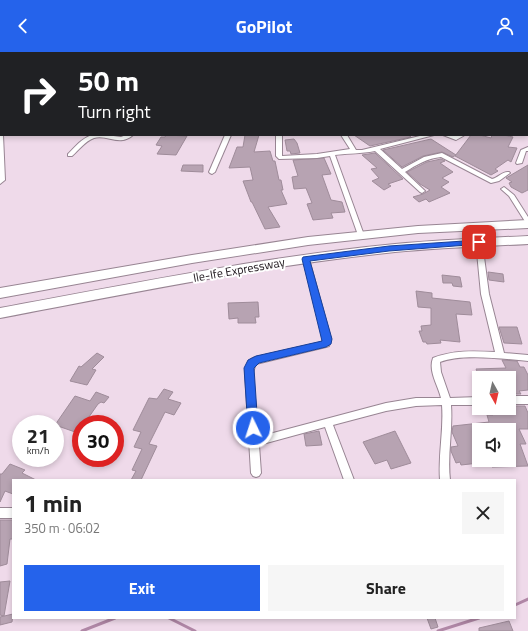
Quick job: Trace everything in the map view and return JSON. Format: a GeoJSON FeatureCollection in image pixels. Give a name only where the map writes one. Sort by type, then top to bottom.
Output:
{"type":"FeatureCollection","features":[{"type":"Feature","properties":{"kind":"highway","name":"Ile-Ife Expressway"},"geometry":{"type":"LineString","coordinates":[[0,294],[210,256],[307,241],[418,229],[528,223]]}},
{"type":"Feature","properties":{"kind":"highway","name":"Ile-Ife Expressway"},"geometry":{"type":"LineString","coordinates":[[0,313],[252,266],[389,248],[528,240]]}},
{"type":"Feature","properties":{"kind":"street"},"geometry":{"type":"LineString","coordinates":[[43,52],[50,52]]}},
{"type":"Feature","properties":{"kind":"street"},"geometry":{"type":"LineString","coordinates":[[0,136],[2,180],[0,182]]}},
{"type":"Feature","properties":{"kind":"street"},"geometry":{"type":"LineString","coordinates":[[70,156],[83,142],[94,136]]}},
{"type":"Feature","properties":{"kind":"street"},"geometry":{"type":"LineString","coordinates":[[105,136],[122,140],[128,136]]}},
{"type":"Feature","properties":{"kind":"street"},"geometry":{"type":"LineString","coordinates":[[212,172],[228,136]]}},
{"type":"Feature","properties":{"kind":"street"},"geometry":{"type":"LineString","coordinates":[[279,136],[279,156],[281,158],[332,154],[353,150],[362,152],[427,136]]}},
{"type":"Feature","properties":{"kind":"street"},"geometry":{"type":"LineString","coordinates":[[345,136],[353,150]]}},
{"type":"Feature","properties":{"kind":"street"},"geometry":{"type":"LineString","coordinates":[[449,136],[456,138],[460,136]]}},
{"type":"Feature","properties":{"kind":"street"},"geometry":{"type":"LineString","coordinates":[[375,148],[422,191]]}},
{"type":"Feature","properties":{"kind":"street"},"geometry":{"type":"LineString","coordinates":[[519,163],[524,150],[528,149]]}},
{"type":"Feature","properties":{"kind":"street"},"geometry":{"type":"LineString","coordinates":[[332,154],[361,235]]}},
{"type":"Feature","properties":{"kind":"street"},"geometry":{"type":"LineString","coordinates":[[401,172],[424,160],[442,154],[491,180],[497,180],[507,173]]}},
{"type":"Feature","properties":{"kind":"street"},"geometry":{"type":"LineString","coordinates":[[504,189],[511,195],[528,223]]}},
{"type":"Feature","properties":{"kind":"street"},"geometry":{"type":"LineString","coordinates":[[479,242],[484,294],[500,355]]}},
{"type":"Feature","properties":{"kind":"street"},"geometry":{"type":"LineString","coordinates":[[256,473],[249,372],[252,362],[326,344],[327,339],[306,259]]}},
{"type":"Feature","properties":{"kind":"street"},"geometry":{"type":"LineString","coordinates":[[445,479],[443,465],[446,401],[434,371],[436,360],[440,357],[500,355],[528,358]]}},
{"type":"Feature","properties":{"kind":"street"},"geometry":{"type":"LineString","coordinates":[[516,400],[528,400]]}},
{"type":"Feature","properties":{"kind":"street"},"geometry":{"type":"LineString","coordinates":[[254,442],[386,407],[416,402],[472,401]]}},
{"type":"Feature","properties":{"kind":"street"},"geometry":{"type":"LineString","coordinates":[[328,423],[348,479]]}},
{"type":"Feature","properties":{"kind":"street"},"geometry":{"type":"LineString","coordinates":[[0,513],[12,513]]}},
{"type":"Feature","properties":{"kind":"building"},"geometry":{"type":"Polygon","coordinates":[[[187,136],[176,155],[157,154],[162,146],[156,145],[161,137],[187,136]]]}},
{"type":"Feature","properties":{"kind":"building"},"geometry":{"type":"Polygon","coordinates":[[[245,136],[259,136],[254,152],[270,151],[273,161],[275,161],[279,180],[281,180],[283,190],[281,190],[287,204],[268,207],[280,227],[265,229],[251,202],[243,181],[253,180],[250,167],[229,168],[237,147],[243,147],[245,136]]]}},
{"type":"Feature","properties":{"kind":"building"},"geometry":{"type":"Polygon","coordinates":[[[355,136],[411,137],[370,146],[355,136]]]}},
{"type":"Feature","properties":{"kind":"building"},"geometry":{"type":"Polygon","coordinates":[[[470,136],[484,136],[491,138],[492,136],[513,137],[508,147],[517,148],[511,162],[508,160],[495,169],[498,171],[491,175],[455,156],[470,136]]]}},
{"type":"Feature","properties":{"kind":"building"},"geometry":{"type":"Polygon","coordinates":[[[294,139],[300,153],[291,154],[290,151],[287,151],[285,140],[294,139]]]}},
{"type":"Feature","properties":{"kind":"building"},"geometry":{"type":"Polygon","coordinates":[[[431,139],[456,155],[453,157],[442,152],[423,156],[402,167],[383,150],[431,139]]]}},
{"type":"Feature","properties":{"kind":"building"},"geometry":{"type":"Polygon","coordinates":[[[375,153],[403,179],[388,184],[391,186],[384,190],[372,181],[379,178],[371,169],[377,168],[362,155],[375,153]]]}},
{"type":"Feature","properties":{"kind":"building"},"geometry":{"type":"Polygon","coordinates":[[[324,158],[331,174],[322,175],[331,200],[342,202],[345,212],[331,213],[333,218],[313,220],[307,204],[312,203],[306,188],[294,189],[292,177],[298,176],[293,160],[324,158]]]}},
{"type":"Feature","properties":{"kind":"building"},"geometry":{"type":"Polygon","coordinates":[[[441,159],[445,161],[440,163],[453,172],[442,178],[449,182],[441,187],[450,193],[429,202],[426,199],[419,202],[413,197],[430,190],[420,184],[407,172],[427,162],[441,159]]]}},
{"type":"Feature","properties":{"kind":"building"},"geometry":{"type":"Polygon","coordinates":[[[183,165],[203,165],[203,172],[181,171],[183,165]]]}},
{"type":"Feature","properties":{"kind":"building"},"geometry":{"type":"Polygon","coordinates":[[[528,165],[528,190],[522,193],[511,187],[509,183],[512,182],[506,178],[528,165]]]}},
{"type":"Feature","properties":{"kind":"building"},"geometry":{"type":"Polygon","coordinates":[[[488,272],[503,274],[504,282],[489,280],[488,272]]]}},
{"type":"Feature","properties":{"kind":"building"},"geometry":{"type":"Polygon","coordinates":[[[442,275],[460,277],[462,287],[453,286],[452,283],[443,283],[442,275]]]}},
{"type":"Feature","properties":{"kind":"building"},"geometry":{"type":"Polygon","coordinates":[[[416,291],[432,293],[432,298],[470,302],[472,315],[456,314],[460,342],[440,340],[441,343],[427,344],[426,342],[423,342],[419,331],[422,331],[421,326],[431,325],[431,308],[418,307],[416,291]]]}},
{"type":"Feature","properties":{"kind":"building"},"geometry":{"type":"Polygon","coordinates":[[[258,302],[259,317],[255,317],[256,323],[238,323],[238,318],[229,319],[228,303],[258,302]]]}},
{"type":"Feature","properties":{"kind":"building"},"geometry":{"type":"Polygon","coordinates":[[[499,327],[517,327],[522,344],[504,343],[499,327]]]}},
{"type":"Feature","properties":{"kind":"building"},"geometry":{"type":"Polygon","coordinates":[[[97,353],[104,357],[92,369],[96,370],[87,385],[70,381],[79,366],[81,367],[97,353]]]}},
{"type":"Feature","properties":{"kind":"building"},"geometry":{"type":"Polygon","coordinates":[[[502,360],[517,361],[520,367],[524,367],[528,375],[528,390],[519,391],[521,394],[516,394],[516,371],[477,371],[476,369],[506,368],[502,360]]]}},
{"type":"Feature","properties":{"kind":"building"},"geometry":{"type":"Polygon","coordinates":[[[164,389],[173,392],[168,399],[181,403],[174,415],[165,412],[149,444],[157,446],[141,479],[132,479],[136,471],[132,470],[142,449],[134,447],[141,432],[133,430],[149,398],[157,399],[164,389]]]}},
{"type":"Feature","properties":{"kind":"building"},"geometry":{"type":"Polygon","coordinates":[[[96,392],[109,397],[104,403],[101,402],[98,404],[90,415],[72,415],[72,431],[64,428],[64,415],[62,415],[75,396],[90,401],[96,392]]]}},
{"type":"Feature","properties":{"kind":"building"},"geometry":{"type":"Polygon","coordinates":[[[516,406],[525,406],[528,413],[528,429],[519,429],[526,444],[520,444],[528,466],[516,466],[516,423],[480,423],[489,422],[487,415],[516,415],[516,406]]]}},
{"type":"Feature","properties":{"kind":"building"},"geometry":{"type":"Polygon","coordinates":[[[472,424],[472,464],[461,465],[460,462],[456,463],[451,451],[451,447],[458,446],[452,432],[453,426],[472,424]]]}},
{"type":"Feature","properties":{"kind":"building"},"geometry":{"type":"Polygon","coordinates":[[[319,431],[322,445],[306,446],[304,434],[319,431]]]}},
{"type":"Feature","properties":{"kind":"building"},"geometry":{"type":"Polygon","coordinates":[[[395,431],[411,463],[391,469],[387,460],[375,464],[363,442],[395,431]]]}},
{"type":"Feature","properties":{"kind":"building"},"geometry":{"type":"Polygon","coordinates":[[[10,464],[12,465],[12,467],[18,467],[25,470],[22,473],[34,479],[12,479],[12,494],[5,491],[0,502],[0,474],[2,474],[10,464]]]}},
{"type":"Feature","properties":{"kind":"building"},"geometry":{"type":"Polygon","coordinates":[[[0,520],[12,520],[12,539],[10,539],[7,564],[0,566],[0,520]]]}},
{"type":"Feature","properties":{"kind":"building"},"geometry":{"type":"Polygon","coordinates":[[[10,581],[4,616],[0,615],[0,582],[10,581]]]}},
{"type":"Feature","properties":{"kind":"building"},"geometry":{"type":"Polygon","coordinates":[[[12,614],[12,622],[0,625],[0,617],[12,614]]]}},
{"type":"Feature","properties":{"kind":"building"},"geometry":{"type":"Polygon","coordinates":[[[427,619],[435,619],[438,627],[431,629],[427,619]]]}},
{"type":"Feature","properties":{"kind":"building"},"geometry":{"type":"Polygon","coordinates":[[[509,621],[513,631],[479,631],[479,628],[509,621]]]}},
{"type":"Feature","properties":{"kind":"waterway"},"geometry":{"type":"LineString","coordinates":[[516,605],[528,599]]}},
{"type":"Feature","properties":{"kind":"waterway"},"geometry":{"type":"LineString","coordinates":[[82,631],[112,619]]}},
{"type":"Feature","properties":{"kind":"waterway"},"geometry":{"type":"LineString","coordinates":[[171,619],[195,631]]}},
{"type":"Feature","properties":{"kind":"waterway"},"geometry":{"type":"LineString","coordinates":[[438,631],[476,619]]}},
{"type":"Feature","properties":{"kind":"route"},"geometry":{"type":"LineString","coordinates":[[253,428],[249,368],[252,362],[323,346],[326,344],[327,339],[306,259],[347,252],[436,244],[479,242]]}}]}
